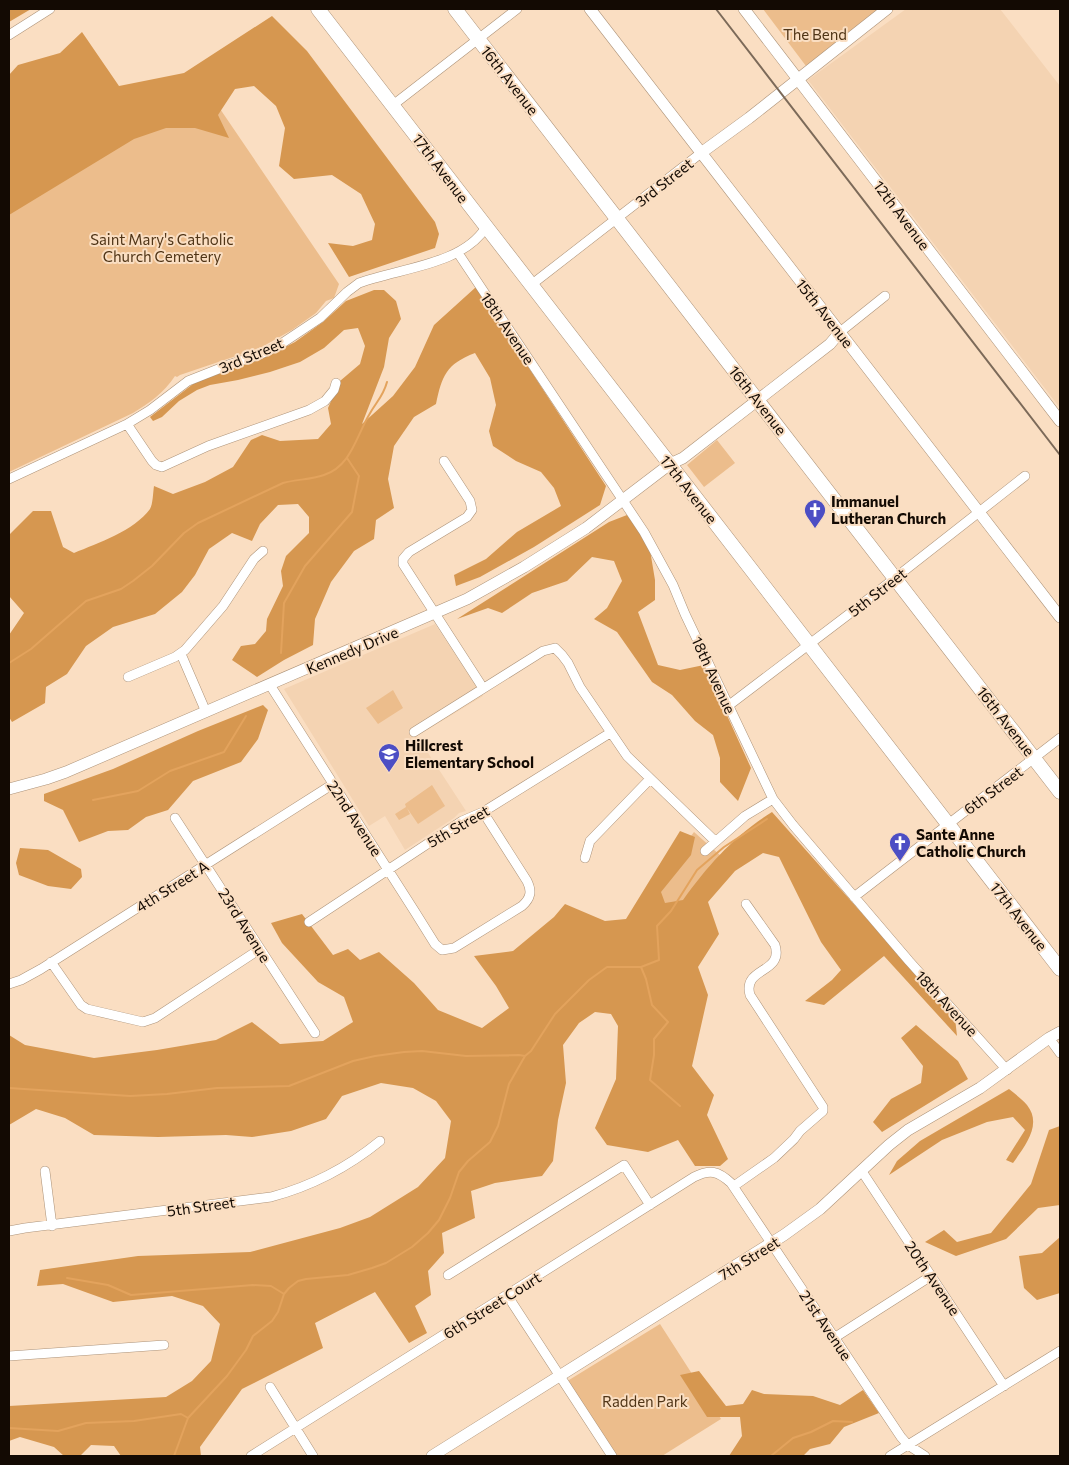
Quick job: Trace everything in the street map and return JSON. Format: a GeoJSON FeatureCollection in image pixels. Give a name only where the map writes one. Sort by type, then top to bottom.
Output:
{"type":"FeatureCollection","features":[{"type":"Feature","properties":{"kind":"main road","name":"17th Avenue"},"geometry":{"type":"LineString","coordinates":[[318,9],[1060,969]]}},
{"type":"Feature","properties":{"kind":"main road","name":"16th Avenue"},"geometry":{"type":"LineString","coordinates":[[455,9],[1060,792]]}},
{"type":"Feature","properties":{"kind":"street"},"geometry":{"type":"LineString","coordinates":[[9,35],[50,9]]}},
{"type":"Feature","properties":{"kind":"street"},"geometry":{"type":"LineString","coordinates":[[393,104],[517,9]]}},
{"type":"Feature","properties":{"kind":"street","name":"15th Avenue"},"geometry":{"type":"LineString","coordinates":[[590,9],[1060,617]]}},
{"type":"Feature","properties":{"kind":"street","name":"12th Avenue"},"geometry":{"type":"LineString","coordinates":[[744,9],[1060,421]]}},
{"type":"Feature","properties":{"kind":"street","name":"3rd Street"},"geometry":{"type":"LineString","coordinates":[[531,285],[887,9]]}},
{"type":"Feature","properties":{"kind":"street","name":"3rd Street"},"geometry":{"type":"LineString","coordinates":[[9,479],[127,424],[150,410],[188,381],[278,346],[320,318],[347,292],[359,284],[458,253],[475,242],[486,227]]}},
{"type":"Feature","properties":{"kind":"street","name":"18th Avenue"},"geometry":{"type":"LineString","coordinates":[[458,253],[651,545],[672,585],[773,799],[793,826],[909,961],[1007,1070]]}},
{"type":"Feature","properties":{"kind":"street","name":"Kennedy Drive"},"geometry":{"type":"LineString","coordinates":[[9,789],[46,780],[270,685],[467,599],[524,567],[586,528],[623,501],[670,464],[679,452],[830,344],[840,332],[885,296]]}},
{"type":"Feature","properties":{"kind":"street"},"geometry":{"type":"LineString","coordinates":[[127,424],[152,461],[162,467],[208,446],[309,410],[325,401],[334,390],[336,383]]}},
{"type":"Feature","properties":{"kind":"street"},"geometry":{"type":"LineString","coordinates":[[444,461],[470,501],[472,510],[467,516],[409,552],[403,559],[405,568],[483,688]]}},
{"type":"Feature","properties":{"kind":"street","name":"5th Street"},"geometry":{"type":"LineString","coordinates":[[728,706],[1025,476]]}},
{"type":"Feature","properties":{"kind":"street"},"geometry":{"type":"LineString","coordinates":[[128,677],[181,654],[216,616],[254,560],[263,551]]}},
{"type":"Feature","properties":{"kind":"street"},"geometry":{"type":"LineString","coordinates":[[414,732],[543,650],[555,648],[568,662],[580,687],[626,756],[715,841]]}},
{"type":"Feature","properties":{"kind":"street"},"geometry":{"type":"LineString","coordinates":[[181,654],[206,712]]}},
{"type":"Feature","properties":{"kind":"street","name":"22nd Avenue"},"geometry":{"type":"LineString","coordinates":[[270,685],[435,944],[442,950],[454,948],[522,906],[528,901],[531,893],[526,881],[483,812]]}},
{"type":"Feature","properties":{"kind":"street","name":"5th Street"},"geometry":{"type":"LineString","coordinates":[[309,922],[462,821],[483,812],[610,733]]}},
{"type":"Feature","properties":{"kind":"street","name":"6th Street"},"geometry":{"type":"LineString","coordinates":[[854,897],[1060,738]]}},
{"type":"Feature","properties":{"kind":"street"},"geometry":{"type":"LineString","coordinates":[[585,858],[590,841],[650,779]]}},
{"type":"Feature","properties":{"kind":"street","name":"4th Street A"},"geometry":{"type":"LineString","coordinates":[[9,984],[21,980],[51,962],[333,784]]}},
{"type":"Feature","properties":{"kind":"street"},"geometry":{"type":"LineString","coordinates":[[704,851],[745,816],[773,799]]}},
{"type":"Feature","properties":{"kind":"street","name":"23rd Avenue"},"geometry":{"type":"LineString","coordinates":[[175,818],[315,1033]]}},
{"type":"Feature","properties":{"kind":"street"},"geometry":{"type":"LineString","coordinates":[[734,1186],[781,1153],[800,1130],[823,1111],[822,1102],[750,995],[748,985],[750,980],[773,964],[777,951],[776,945],[746,904]]}},
{"type":"Feature","properties":{"kind":"street"},"geometry":{"type":"LineString","coordinates":[[51,962],[81,1004],[87,1009],[143,1022],[151,1021],[260,949]]}},
{"type":"Feature","properties":{"kind":"street","name":"7th Street"},"geometry":{"type":"LineString","coordinates":[[1049,1038],[1060,1024]]}},
{"type":"Feature","properties":{"kind":"street","name":"7th Street"},"geometry":{"type":"LineString","coordinates":[[432,1456],[800,1225],[908,1130],[980,1088],[1060,1032]]}},
{"type":"Feature","properties":{"kind":"street"},"geometry":{"type":"LineString","coordinates":[[1049,1038],[1060,1053]]}},
{"type":"Feature","properties":{"kind":"street","name":"5th Street"},"geometry":{"type":"LineString","coordinates":[[9,1231],[278,1195],[323,1179],[348,1165],[380,1141]]}},
{"type":"Feature","properties":{"kind":"street"},"geometry":{"type":"LineString","coordinates":[[448,1275],[624,1165],[650,1205]]}},
{"type":"Feature","properties":{"kind":"street","name":"20th Avenue"},"geometry":{"type":"LineString","coordinates":[[861,1170],[1004,1386]]}},
{"type":"Feature","properties":{"kind":"street"},"geometry":{"type":"LineString","coordinates":[[45,1172],[52,1226]]}},
{"type":"Feature","properties":{"kind":"street","name":"6th Street Court"},"geometry":{"type":"LineString","coordinates":[[251,1456],[694,1177],[704,1173],[718,1173],[734,1186]]}},
{"type":"Feature","properties":{"kind":"street","name":"21st Avenue"},"geometry":{"type":"LineString","coordinates":[[734,1186],[900,1437],[908,1445],[925,1456]]}},
{"type":"Feature","properties":{"kind":"street"},"geometry":{"type":"LineString","coordinates":[[834,1338],[931,1276]]}},
{"type":"Feature","properties":{"kind":"street"},"geometry":{"type":"LineString","coordinates":[[507,1295],[612,1456]]}},
{"type":"Feature","properties":{"kind":"street"},"geometry":{"type":"LineString","coordinates":[[9,1356],[164,1346]]}},
{"type":"Feature","properties":{"kind":"street"},"geometry":{"type":"LineString","coordinates":[[890,1456],[1060,1351]]}},
{"type":"Feature","properties":{"kind":"street"},"geometry":{"type":"LineString","coordinates":[[270,1387],[314,1456]]}},
{"type":"Feature","properties":{"kind":"shaded area"},"geometry":{"type":"Polygon","coordinates":[[[9,9],[31,9],[9,22],[9,9]]]}},
{"type":"Feature","properties":{"kind":"shaded area"},"geometry":{"type":"Polygon","coordinates":[[[906,9],[1000,9],[1060,86],[1060,408],[808,80],[906,9]]]}},
{"type":"Feature","properties":{"kind":"shaded area"},"geometry":{"type":"Polygon","coordinates":[[[272,16],[307,51],[435,222],[439,234],[435,248],[349,277],[328,243],[353,246],[372,240],[375,224],[361,194],[332,175],[294,179],[279,166],[285,128],[276,106],[254,86],[235,89],[218,115],[229,138],[195,128],[166,128],[134,139],[9,215],[9,75],[18,65],[60,53],[82,32],[119,86],[184,73],[272,16]]]}},
{"type":"Feature","properties":{"kind":"shaded area"},"geometry":{"type":"Polygon","coordinates":[[[476,287],[606,486],[600,505],[534,547],[480,577],[456,586],[454,575],[486,559],[517,532],[561,506],[554,488],[541,472],[516,461],[493,446],[489,431],[496,405],[490,378],[475,353],[465,357],[451,367],[443,378],[436,404],[414,417],[394,446],[388,479],[394,508],[376,520],[374,539],[354,551],[331,582],[315,619],[313,645],[257,677],[232,660],[241,646],[255,644],[266,631],[267,619],[283,586],[281,571],[286,556],[309,533],[309,517],[298,504],[278,505],[260,524],[252,541],[232,533],[209,549],[195,575],[182,592],[155,614],[113,627],[86,646],[67,674],[46,687],[45,703],[12,722],[9,717],[9,635],[24,613],[9,596],[9,535],[33,511],[51,511],[63,547],[74,553],[115,536],[135,524],[151,507],[154,486],[173,494],[205,482],[233,467],[251,440],[262,435],[280,441],[318,439],[331,424],[328,408],[340,381],[360,364],[365,346],[358,328],[344,330],[324,348],[300,362],[270,372],[210,385],[197,390],[179,401],[162,417],[153,421],[150,417],[197,381],[270,355],[295,342],[323,322],[346,301],[374,290],[384,290],[396,301],[401,319],[389,338],[384,367],[362,424],[393,396],[415,367],[434,325],[476,287]]]}},
{"type":"Feature","properties":{"kind":"shaded area"},"geometry":{"type":"Polygon","coordinates":[[[627,515],[649,544],[655,580],[655,600],[638,612],[658,665],[680,670],[704,665],[751,768],[738,801],[720,782],[720,758],[713,735],[695,721],[672,695],[652,682],[617,632],[594,619],[607,608],[622,581],[614,561],[592,557],[567,581],[532,593],[502,613],[488,608],[457,619],[609,522],[627,515]]]}},
{"type":"Feature","properties":{"kind":"shaded area","name":"Hillcrest Elementary School"},"geometry":{"type":"Polygon","coordinates":[[[435,624],[483,696],[417,736],[466,811],[459,813],[405,850],[385,816],[369,826],[284,689],[435,624]]]}},
{"type":"Feature","properties":{"kind":"shaded area"},"geometry":{"type":"Polygon","coordinates":[[[263,705],[268,710],[258,739],[241,762],[193,781],[168,810],[146,817],[128,830],[108,831],[79,842],[63,810],[44,801],[44,794],[113,769],[198,731],[263,705]]]}},
{"type":"Feature","properties":{"kind":"shaded area"},"geometry":{"type":"Polygon","coordinates":[[[772,812],[955,1018],[957,1036],[884,956],[824,1005],[805,1001],[832,980],[841,970],[821,942],[779,857],[763,853],[735,871],[708,902],[719,934],[698,967],[708,995],[692,1066],[714,1095],[707,1115],[728,1159],[720,1166],[695,1166],[678,1140],[648,1152],[607,1145],[595,1128],[616,1079],[618,1026],[611,1014],[595,1012],[579,1023],[563,1045],[566,1083],[558,1120],[553,1161],[542,1176],[495,1183],[471,1191],[475,1218],[442,1233],[444,1253],[428,1271],[431,1295],[415,1306],[427,1333],[409,1343],[375,1292],[315,1323],[323,1348],[242,1389],[200,1447],[201,1456],[121,1456],[114,1446],[91,1445],[80,1456],[64,1456],[54,1447],[20,1437],[9,1441],[9,1406],[166,1397],[192,1381],[211,1361],[220,1324],[203,1306],[172,1296],[113,1302],[63,1284],[37,1286],[40,1270],[138,1256],[250,1252],[340,1228],[370,1217],[418,1187],[445,1158],[451,1121],[436,1101],[413,1088],[381,1083],[342,1096],[326,1119],[291,1131],[252,1137],[226,1135],[158,1137],[94,1135],[65,1118],[36,1109],[9,1125],[9,1035],[25,1045],[94,1058],[216,1040],[252,1022],[280,1044],[323,1041],[353,1022],[344,997],[318,982],[282,943],[271,923],[302,914],[333,955],[348,949],[360,960],[379,952],[414,983],[438,1010],[482,1028],[509,1008],[474,956],[513,951],[554,917],[565,904],[605,921],[626,919],[680,831],[695,837],[691,855],[661,892],[665,903],[683,900],[703,874],[734,841],[772,812]]]}},
{"type":"Feature","properties":{"kind":"shaded area"},"geometry":{"type":"Polygon","coordinates":[[[20,848],[48,850],[81,869],[82,877],[71,889],[48,886],[19,875],[16,863],[20,848]]]}},
{"type":"Feature","properties":{"kind":"shaded area"},"geometry":{"type":"Polygon","coordinates":[[[916,1025],[958,1061],[968,1079],[882,1132],[873,1122],[891,1099],[921,1083],[923,1066],[901,1038],[916,1025]]]}},
{"type":"Feature","properties":{"kind":"shaded area"},"geometry":{"type":"Polygon","coordinates":[[[1009,1089],[1027,1105],[1033,1120],[1030,1136],[1013,1163],[1006,1160],[1025,1130],[1013,1117],[987,1122],[942,1140],[889,1175],[897,1161],[920,1141],[1009,1089]]]}},
{"type":"Feature","properties":{"kind":"shaded area"},"geometry":{"type":"Polygon","coordinates":[[[1060,1126],[1060,1205],[1038,1208],[1006,1239],[956,1256],[925,1242],[944,1230],[957,1242],[991,1233],[1031,1184],[1049,1130],[1060,1126]]]}},
{"type":"Feature","properties":{"kind":"shaded area"},"geometry":{"type":"Polygon","coordinates":[[[1060,1237],[1060,1293],[1037,1300],[1024,1288],[1019,1256],[1042,1253],[1060,1237]]]}},
{"type":"Feature","properties":{"kind":"shaded area"},"geometry":{"type":"Polygon","coordinates":[[[699,1371],[726,1406],[743,1404],[752,1390],[764,1394],[813,1396],[840,1405],[863,1390],[879,1413],[844,1427],[830,1444],[810,1449],[803,1456],[729,1456],[742,1436],[740,1417],[707,1417],[680,1375],[699,1371]]]}},
{"type":"Feature","properties":{"kind":"green space","name":"The Bend"},"geometry":{"type":"Polygon","coordinates":[[[763,9],[895,9],[809,70],[763,9]]]}},
{"type":"Feature","properties":{"kind":"green space","name":"Saint Mary's Catholic Church Cemetery"},"geometry":{"type":"Polygon","coordinates":[[[197,75],[339,284],[334,298],[326,301],[316,313],[292,330],[260,348],[177,377],[175,376],[161,393],[133,413],[9,472],[9,196],[197,75]]]}},
{"type":"Feature","properties":{"kind":"green space"},"geometry":{"type":"Polygon","coordinates":[[[717,440],[735,463],[704,487],[687,465],[717,440]]]}},
{"type":"Feature","properties":{"kind":"green space"},"geometry":{"type":"Polygon","coordinates":[[[393,690],[403,708],[378,724],[366,708],[393,690]]]}},
{"type":"Feature","properties":{"kind":"green space"},"geometry":{"type":"Polygon","coordinates":[[[432,785],[445,806],[418,824],[407,808],[410,814],[399,820],[395,814],[406,807],[405,804],[432,785]]]}},
{"type":"Feature","properties":{"kind":"green space"},"geometry":{"type":"Polygon","coordinates":[[[694,832],[721,856],[653,941],[629,919],[694,832]]]}},
{"type":"Feature","properties":{"kind":"green space","name":"Radden Park"},"geometry":{"type":"Polygon","coordinates":[[[660,1324],[721,1419],[662,1456],[615,1456],[569,1383],[569,1380],[660,1324]]]}},
{"type":"Feature","properties":{"kind":"waterway"},"geometry":{"type":"LineString","coordinates":[[9,663],[31,649],[86,601],[121,589],[133,581],[152,566],[184,533],[198,523],[283,483],[319,477],[333,471],[341,465],[352,450],[387,382]]}},
{"type":"Feature","properties":{"kind":"waterway"},"geometry":{"type":"LineString","coordinates":[[281,653],[284,603],[305,566],[352,512],[359,476],[347,458]]}},
{"type":"Feature","properties":{"kind":"waterway"},"geometry":{"type":"LineString","coordinates":[[93,800],[138,791],[170,771],[224,752],[246,716]]}},
{"type":"Feature","properties":{"kind":"waterway"},"geometry":{"type":"LineString","coordinates":[[174,1456],[188,1418],[227,1376],[246,1350],[253,1336],[272,1321],[278,1312],[284,1294],[289,1288],[298,1281],[348,1275],[386,1263],[412,1247],[428,1233],[439,1220],[450,1198],[459,1172],[468,1161],[490,1142],[498,1126],[509,1084],[525,1056],[531,1051],[555,1014],[589,980],[607,967],[641,967],[659,960],[657,926],[671,911],[697,870],[724,847],[767,819]]}},
{"type":"Feature","properties":{"kind":"waterway"},"geometry":{"type":"LineString","coordinates":[[641,967],[652,1005],[668,1022],[654,1039],[654,1055],[650,1080],[680,1106]]}},
{"type":"Feature","properties":{"kind":"waterway"},"geometry":{"type":"LineString","coordinates":[[9,1088],[130,1096],[167,1094],[217,1088],[289,1086],[353,1061],[404,1052],[422,1051],[466,1056],[525,1056]]}},
{"type":"Feature","properties":{"kind":"waterway"},"geometry":{"type":"LineString","coordinates":[[67,1278],[108,1285],[131,1295],[253,1285],[271,1286],[284,1294]]}},
{"type":"Feature","properties":{"kind":"waterway"},"geometry":{"type":"LineString","coordinates":[[9,1428],[58,1431],[86,1423],[134,1421],[181,1414],[188,1418]]}},
{"type":"Feature","properties":{"kind":"waterway"},"geometry":{"type":"LineString","coordinates":[[771,1456],[793,1438],[811,1432],[833,1421],[852,1422]]}},
{"type":"Feature","properties":{"kind":"railway"},"geometry":{"type":"LineString","coordinates":[[716,9],[1060,455]]}},
{"type":"Feature","properties":{"kind":"place","name":"Immanuel Lutheran Church"},"geometry":{"type":"Point","coordinates":[815,529]}},
{"type":"Feature","properties":{"kind":"place","name":"Hillcrest Elementary School"},"geometry":{"type":"Point","coordinates":[389,773]}},
{"type":"Feature","properties":{"kind":"place","name":"Sante Anne Catholic Church"},"geometry":{"type":"Point","coordinates":[900,862]}}]}
